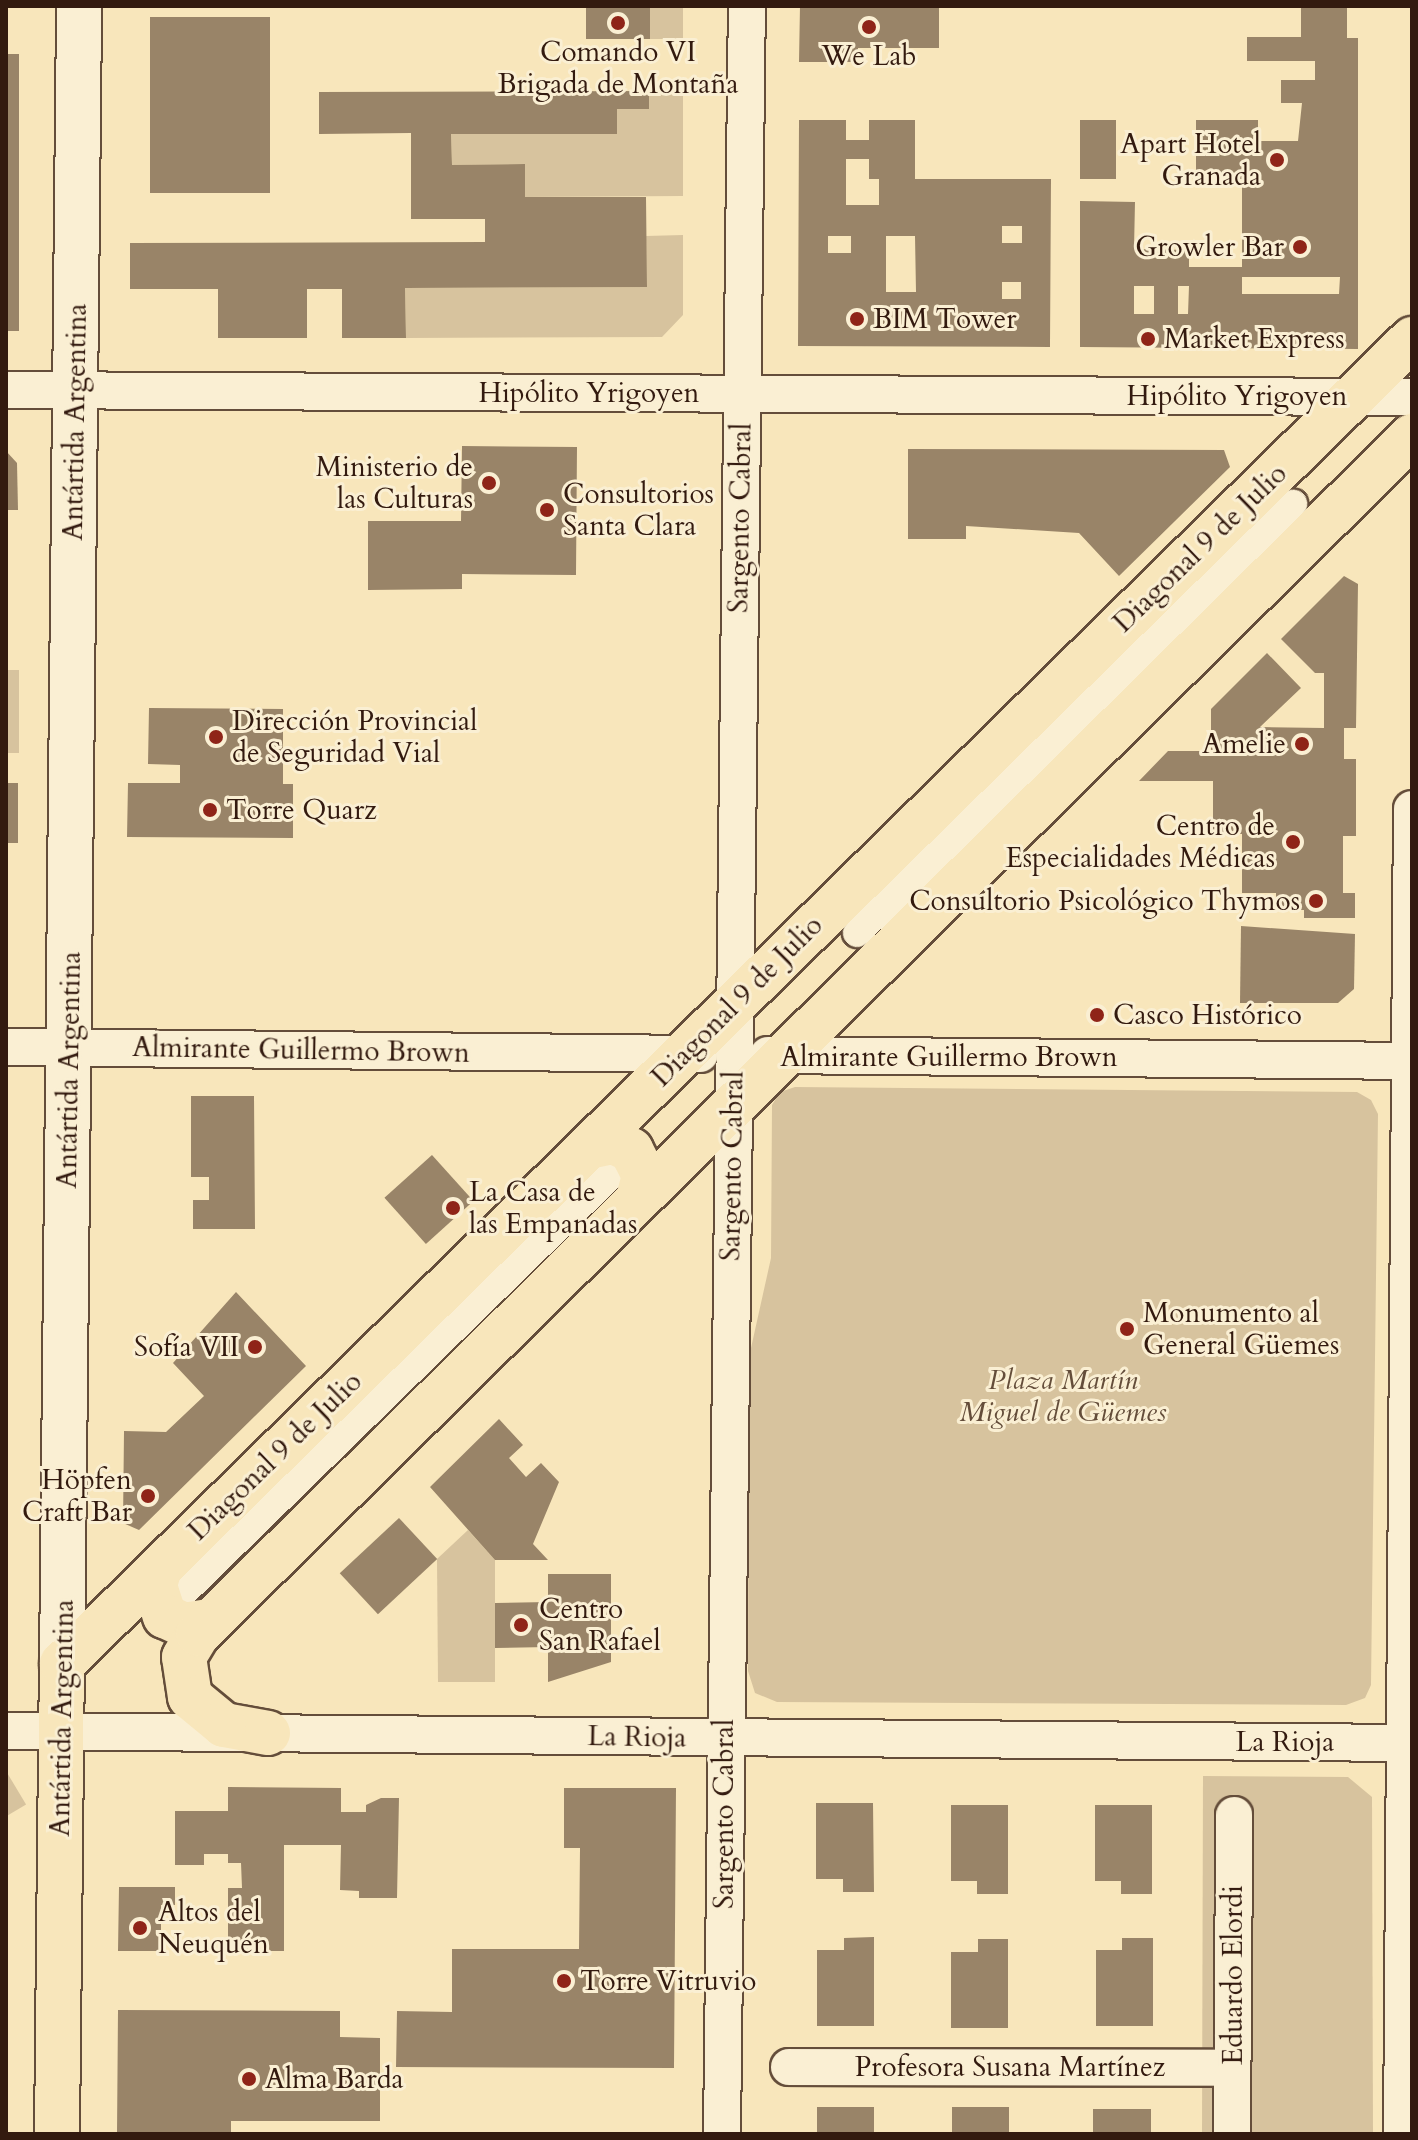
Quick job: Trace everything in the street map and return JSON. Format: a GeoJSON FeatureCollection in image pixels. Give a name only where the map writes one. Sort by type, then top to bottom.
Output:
{"type":"FeatureCollection","features":[{"type":"Feature","properties":{"kind":"main road","name":"Antártida Argentina"},"geometry":{"type":"LineString","coordinates":[[57,2134],[79,6]]}},
{"type":"Feature","properties":{"kind":"main road","name":"Diagonal 9 de Julio"},"geometry":{"type":"LineString","coordinates":[[62,1664],[184,1594],[613,1173],[684,1054],[734,1002],[858,932],[1293,505],[1353,397],[1412,339]]}},
{"type":"Feature","properties":{"kind":"main road","name":"Diagonal 9 de Julio"},"geometry":{"type":"LineString","coordinates":[[268,1733],[224,1725],[190,1697],[184,1657],[184,1594],[613,1173],[733,1107],[784,1055],[858,932],[1293,505],[1412,436]]}},
{"type":"Feature","properties":{"kind":"street","name":"Sargento Cabral"},"geometry":{"type":"LineString","coordinates":[[722,2134],[724,1738],[747,6]]}},
{"type":"Feature","properties":{"kind":"street","name":"Hipólito Yrigoyen"},"geometry":{"type":"LineString","coordinates":[[6,390],[1412,397]]}},
{"type":"Feature","properties":{"kind":"street"},"geometry":{"type":"LineString","coordinates":[[1402,2134],[1408,1743],[1412,809]]}},
{"type":"Feature","properties":{"kind":"street","name":"Almirante Guillermo Brown"},"geometry":{"type":"LineString","coordinates":[[6,1047],[1411,1061]]}},
{"type":"Feature","properties":{"kind":"street","name":"La Rioja"},"geometry":{"type":"LineString","coordinates":[[6,1731],[1408,1743]]}},
{"type":"Feature","properties":{"kind":"street","name":"Eduardo Elordi"},"geometry":{"type":"LineString","coordinates":[[1232,2134],[1234,1815]]}},
{"type":"Feature","properties":{"kind":"street","name":"Profesora Susana Martínez"},"geometry":{"type":"LineString","coordinates":[[789,2067],[1232,2068]]}},
{"type":"Feature","properties":{"kind":"green space"},"geometry":{"type":"Polygon","coordinates":[[[650,6],[683,6],[683,39],[650,39],[650,6]]]}},
{"type":"Feature","properties":{"kind":"green space"},"geometry":{"type":"Polygon","coordinates":[[[649,91],[683,91],[683,196],[525,197],[524,164],[452,165],[451,134],[616,134],[617,109],[649,109],[649,91]]]}},
{"type":"Feature","properties":{"kind":"green space"},"geometry":{"type":"Polygon","coordinates":[[[683,235],[683,315],[662,337],[406,338],[405,288],[647,287],[646,236],[683,235]]]}},
{"type":"Feature","properties":{"kind":"green space"},"geometry":{"type":"Polygon","coordinates":[[[6,670],[19,670],[19,753],[6,753],[6,670]]]}},
{"type":"Feature","properties":{"kind":"green space","name":"Plaza Martín Miguel de Güemes"},"geometry":{"type":"Polygon","coordinates":[[[795,1087],[1357,1092],[1371,1100],[1378,1114],[1371,1685],[1365,1698],[1346,1705],[777,1702],[755,1693],[748,1671],[749,1357],[771,1258],[772,1105],[780,1092],[795,1087]]]}},
{"type":"Feature","properties":{"kind":"green space"},"geometry":{"type":"Polygon","coordinates":[[[468,1530],[495,1560],[495,1682],[438,1682],[437,1559],[468,1530]]]}},
{"type":"Feature","properties":{"kind":"green space"},"geometry":{"type":"Polygon","coordinates":[[[6,1771],[26,1804],[6,1816],[6,1771]]]}},
{"type":"Feature","properties":{"kind":"green space"},"geometry":{"type":"Polygon","coordinates":[[[1203,1776],[1348,1777],[1372,1797],[1373,2134],[1202,2134],[1203,1776]]]}},
{"type":"Feature","properties":{"kind":"building","name":"Comando VI Brigada de Montaña"},"geometry":{"type":"Polygon","coordinates":[[[586,6],[650,6],[650,39],[586,39],[586,6]]]}},
{"type":"Feature","properties":{"kind":"building","name":"We Lab"},"geometry":{"type":"Polygon","coordinates":[[[800,6],[939,6],[939,48],[858,48],[858,62],[799,62],[800,6]]]}},
{"type":"Feature","properties":{"kind":"building"},"geometry":{"type":"Polygon","coordinates":[[[1301,6],[1347,6],[1347,38],[1358,38],[1358,349],[1080,347],[1080,201],[1135,202],[1134,249],[1189,250],[1189,267],[1242,267],[1242,179],[1196,179],[1196,120],[1258,120],[1258,141],[1298,141],[1302,103],[1281,103],[1281,80],[1315,80],[1315,61],[1247,61],[1247,37],[1301,37],[1301,6]],[[1242,277],[1242,294],[1339,294],[1340,277],[1242,277]],[[1134,286],[1134,314],[1154,314],[1154,286],[1134,286]],[[1178,286],[1178,314],[1188,314],[1189,286],[1178,286]]]}},
{"type":"Feature","properties":{"kind":"building"},"geometry":{"type":"Polygon","coordinates":[[[150,17],[270,17],[270,193],[150,193],[150,17]]]}},
{"type":"Feature","properties":{"kind":"building"},"geometry":{"type":"Polygon","coordinates":[[[6,54],[19,54],[19,331],[6,331],[6,54]]]}},
{"type":"Feature","properties":{"kind":"building"},"geometry":{"type":"Polygon","coordinates":[[[649,91],[649,109],[617,109],[617,134],[451,134],[452,165],[525,164],[525,197],[646,197],[647,287],[405,288],[406,338],[342,338],[342,289],[307,289],[307,338],[218,338],[218,289],[130,289],[130,243],[485,242],[485,219],[411,219],[411,133],[319,134],[319,92],[649,91]]]}},
{"type":"Feature","properties":{"kind":"building"},"geometry":{"type":"Polygon","coordinates":[[[799,120],[846,120],[846,140],[869,140],[869,120],[915,120],[915,179],[1051,179],[1050,347],[798,346],[799,120]],[[846,159],[846,205],[879,205],[879,179],[869,179],[869,159],[846,159]],[[1002,226],[1002,243],[1022,243],[1022,226],[1002,226]],[[828,236],[828,253],[851,253],[851,236],[828,236]],[[886,236],[886,292],[916,292],[915,236],[886,236]],[[1002,282],[1002,299],[1021,299],[1021,282],[1002,282]]]}},
{"type":"Feature","properties":{"kind":"building"},"geometry":{"type":"Polygon","coordinates":[[[1080,120],[1116,120],[1116,179],[1080,179],[1080,120]]]}},
{"type":"Feature","properties":{"kind":"building"},"geometry":{"type":"Polygon","coordinates":[[[462,446],[577,447],[576,575],[462,574],[462,589],[368,590],[368,521],[461,521],[462,446]]]}},
{"type":"Feature","properties":{"kind":"building"},"geometry":{"type":"Polygon","coordinates":[[[908,449],[1224,450],[1230,467],[1119,576],[1079,533],[966,526],[966,539],[908,539],[908,449]]]}},
{"type":"Feature","properties":{"kind":"building"},"geometry":{"type":"Polygon","coordinates":[[[6,451],[17,463],[18,510],[6,510],[6,451]]]}},
{"type":"Feature","properties":{"kind":"building"},"geometry":{"type":"Polygon","coordinates":[[[1344,576],[1358,584],[1356,728],[1344,728],[1344,759],[1356,759],[1356,836],[1343,836],[1343,893],[1355,893],[1355,918],[1304,918],[1304,910],[1276,910],[1276,893],[1242,893],[1242,834],[1213,834],[1213,781],[1139,781],[1168,751],[1211,751],[1211,709],[1267,653],[1301,688],[1260,727],[1324,728],[1324,673],[1315,673],[1281,639],[1344,576]]]}},
{"type":"Feature","properties":{"kind":"building"},"geometry":{"type":"Polygon","coordinates":[[[149,708],[283,709],[283,784],[293,784],[293,838],[127,837],[128,783],[180,783],[180,765],[148,764],[149,708]]]}},
{"type":"Feature","properties":{"kind":"building"},"geometry":{"type":"Polygon","coordinates":[[[6,783],[18,783],[18,843],[6,843],[6,783]]]}},
{"type":"Feature","properties":{"kind":"building"},"geometry":{"type":"Polygon","coordinates":[[[1241,926],[1355,934],[1354,989],[1338,1003],[1240,1003],[1241,926]]]}},
{"type":"Feature","properties":{"kind":"building"},"geometry":{"type":"Polygon","coordinates":[[[191,1096],[254,1096],[255,1229],[193,1229],[193,1200],[209,1200],[209,1177],[191,1177],[191,1096]]]}},
{"type":"Feature","properties":{"kind":"building"},"geometry":{"type":"Polygon","coordinates":[[[432,1155],[473,1201],[426,1244],[384,1198],[432,1155]]]}},
{"type":"Feature","properties":{"kind":"building"},"geometry":{"type":"Polygon","coordinates":[[[236,1292],[306,1366],[139,1530],[123,1523],[124,1431],[166,1432],[204,1396],[173,1363],[236,1292]]]}},
{"type":"Feature","properties":{"kind":"building"},"geometry":{"type":"Polygon","coordinates":[[[499,1419],[523,1445],[509,1458],[526,1477],[541,1463],[559,1482],[533,1544],[548,1560],[495,1560],[430,1487],[499,1419]]]}},
{"type":"Feature","properties":{"kind":"building"},"geometry":{"type":"Polygon","coordinates":[[[399,1518],[437,1559],[378,1614],[340,1573],[399,1518]]]}},
{"type":"Feature","properties":{"kind":"building"},"geometry":{"type":"Polygon","coordinates":[[[548,1574],[611,1574],[611,1662],[548,1682],[548,1647],[495,1648],[495,1603],[548,1602],[548,1574]]]}},
{"type":"Feature","properties":{"kind":"building"},"geometry":{"type":"Polygon","coordinates":[[[228,1787],[341,1788],[341,1812],[366,1812],[366,1805],[381,1798],[399,1798],[397,1898],[359,1898],[359,1891],[340,1890],[341,1845],[284,1845],[284,1951],[228,1951],[228,1888],[242,1888],[241,1863],[228,1863],[228,1854],[204,1854],[204,1865],[175,1865],[175,1811],[228,1811],[228,1787]]]}},
{"type":"Feature","properties":{"kind":"building","name":"Torre Vitruvio"},"geometry":{"type":"Polygon","coordinates":[[[564,1788],[676,1788],[674,2068],[396,2067],[397,2011],[452,2012],[452,1949],[579,1949],[580,1848],[564,1848],[564,1788]]]}},
{"type":"Feature","properties":{"kind":"building"},"geometry":{"type":"Polygon","coordinates":[[[816,1803],[873,1803],[874,1892],[843,1892],[843,1879],[816,1879],[816,1803]]]}},
{"type":"Feature","properties":{"kind":"building"},"geometry":{"type":"Polygon","coordinates":[[[951,1805],[1008,1805],[1008,1894],[977,1894],[977,1881],[951,1881],[951,1805]]]}},
{"type":"Feature","properties":{"kind":"building"},"geometry":{"type":"Polygon","coordinates":[[[1095,1805],[1152,1805],[1152,1894],[1121,1894],[1121,1881],[1095,1881],[1095,1805]]]}},
{"type":"Feature","properties":{"kind":"building","name":"Altos del Neuquén"},"geometry":{"type":"Polygon","coordinates":[[[119,1887],[175,1887],[175,1905],[161,1905],[161,1951],[118,1951],[119,1887]]]}},
{"type":"Feature","properties":{"kind":"building"},"geometry":{"type":"Polygon","coordinates":[[[874,1937],[874,2026],[817,2026],[817,1950],[844,1950],[844,1938],[874,1937]]]}},
{"type":"Feature","properties":{"kind":"building"},"geometry":{"type":"Polygon","coordinates":[[[1122,1938],[1153,1938],[1153,2026],[1096,2026],[1096,1950],[1122,1950],[1122,1938]]]}},
{"type":"Feature","properties":{"kind":"building"},"geometry":{"type":"Polygon","coordinates":[[[978,1939],[1008,1939],[1008,2028],[951,2028],[951,1952],[978,1952],[978,1939]]]}},
{"type":"Feature","properties":{"kind":"building","name":"Alma Barda"},"geometry":{"type":"Polygon","coordinates":[[[118,2010],[340,2011],[340,2037],[380,2038],[380,2121],[231,2121],[231,2134],[117,2134],[118,2010]]]}},
{"type":"Feature","properties":{"kind":"building"},"geometry":{"type":"Polygon","coordinates":[[[817,2107],[874,2107],[874,2134],[817,2134],[817,2107]]]}},
{"type":"Feature","properties":{"kind":"building"},"geometry":{"type":"Polygon","coordinates":[[[952,2107],[1009,2107],[1009,2134],[952,2134],[952,2107]]]}},
{"type":"Feature","properties":{"kind":"building"},"geometry":{"type":"Polygon","coordinates":[[[1093,2109],[1151,2109],[1151,2134],[1093,2134],[1093,2109]]]}},
{"type":"Feature","properties":{"kind":"place","name":"Comando VI Brigada de Montaña"},"geometry":{"type":"Point","coordinates":[618,23]}},
{"type":"Feature","properties":{"kind":"place","name":"We Lab"},"geometry":{"type":"Point","coordinates":[869,27]}},
{"type":"Feature","properties":{"kind":"place","name":"Apart Hotel Granada"},"geometry":{"type":"Point","coordinates":[1277,160]}},
{"type":"Feature","properties":{"kind":"place","name":"Growler Bar"},"geometry":{"type":"Point","coordinates":[1300,247]}},
{"type":"Feature","properties":{"kind":"place","name":"BIM Tower"},"geometry":{"type":"Point","coordinates":[857,319]}},
{"type":"Feature","properties":{"kind":"place","name":"Market Express"},"geometry":{"type":"Point","coordinates":[1148,339]}},
{"type":"Feature","properties":{"kind":"place","name":"Ministerio de las Culturas"},"geometry":{"type":"Point","coordinates":[489,483]}},
{"type":"Feature","properties":{"kind":"place","name":"Consultorios Santa Clara"},"geometry":{"type":"Point","coordinates":[547,510]}},
{"type":"Feature","properties":{"kind":"place","name":"Dirección Provincial de Seguridad Vial"},"geometry":{"type":"Point","coordinates":[216,737]}},
{"type":"Feature","properties":{"kind":"place","name":"Amelie"},"geometry":{"type":"Point","coordinates":[1302,744]}},
{"type":"Feature","properties":{"kind":"place","name":"Torre Quarz"},"geometry":{"type":"Point","coordinates":[210,810]}},
{"type":"Feature","properties":{"kind":"place","name":"Centro de Especialidades Médicas"},"geometry":{"type":"Point","coordinates":[1293,842]}},
{"type":"Feature","properties":{"kind":"place","name":"Consultorio Psicológico Thymos"},"geometry":{"type":"Point","coordinates":[1316,901]}},
{"type":"Feature","properties":{"kind":"place","name":"Casco Histórico"},"geometry":{"type":"Point","coordinates":[1097,1015]}},
{"type":"Feature","properties":{"kind":"place","name":"La Casa de las Empanadas"},"geometry":{"type":"Point","coordinates":[453,1208]}},
{"type":"Feature","properties":{"kind":"place","name":"Monumento al General Güemes"},"geometry":{"type":"Point","coordinates":[1127,1329]}},
{"type":"Feature","properties":{"kind":"place","name":"Sofía VII"},"geometry":{"type":"Point","coordinates":[255,1347]}},
{"type":"Feature","properties":{"kind":"place","name":"Höpfen Craft Bar"},"geometry":{"type":"Point","coordinates":[148,1496]}},
{"type":"Feature","properties":{"kind":"place","name":"Centro San Rafael"},"geometry":{"type":"Point","coordinates":[521,1625]}},
{"type":"Feature","properties":{"kind":"place","name":"Altos del Neuquén"},"geometry":{"type":"Point","coordinates":[140,1928]}},
{"type":"Feature","properties":{"kind":"place","name":"Torre Vitruvio"},"geometry":{"type":"Point","coordinates":[564,1981]}},
{"type":"Feature","properties":{"kind":"place","name":"Alma Barda"},"geometry":{"type":"Point","coordinates":[249,2079]}}]}
